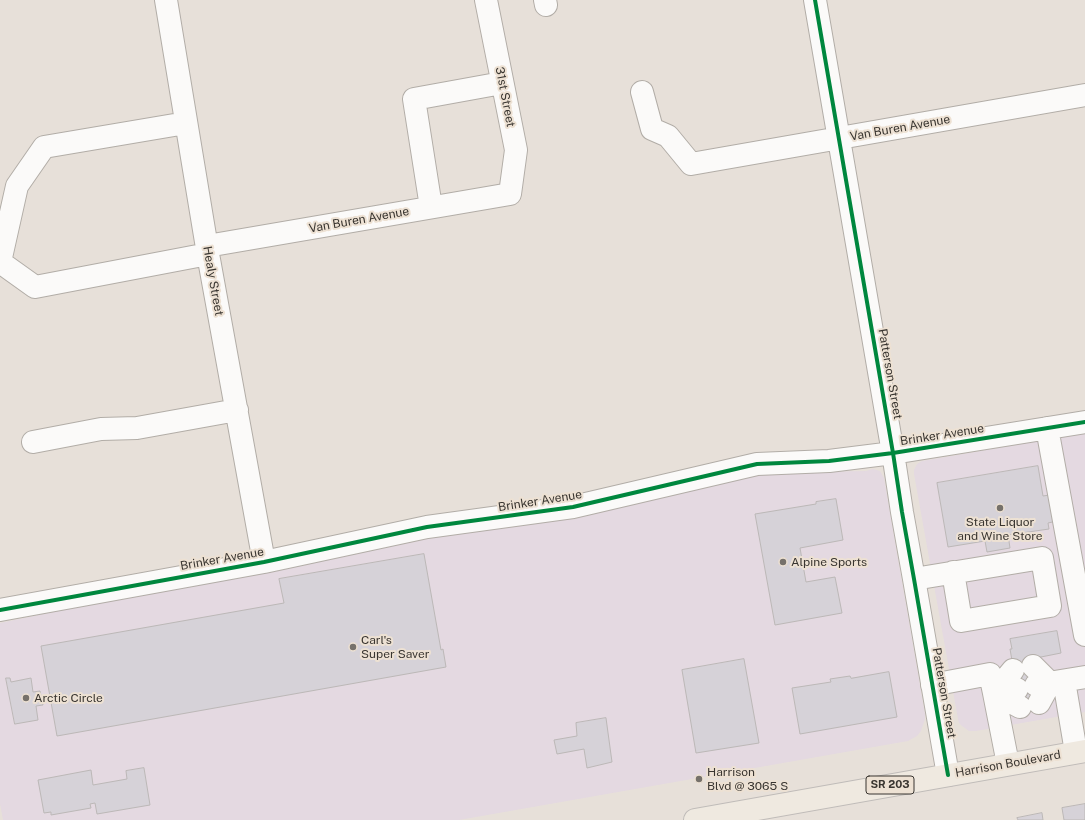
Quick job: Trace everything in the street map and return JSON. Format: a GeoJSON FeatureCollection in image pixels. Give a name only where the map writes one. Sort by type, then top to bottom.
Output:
{"type":"FeatureCollection","features":[{"type":"Feature","properties":{"kind":"main road","name":"Harrison Boulevard"},"geometry":{"type":"LineString","coordinates":[[695,820],[1081,751]]}},
{"type":"Feature","properties":{"kind":"street","name":"Healy Street"},"geometry":{"type":"LineString","coordinates":[[166,0],[208,250],[264,562]]}},
{"type":"Feature","properties":{"kind":"street","name":"31st Street"},"geometry":{"type":"LineString","coordinates":[[486,0],[516,150],[510,194]]}},
{"type":"Feature","properties":{"kind":"street","name":"Patterson Street"},"geometry":{"type":"LineString","coordinates":[[815,0],[948,775]]}},
{"type":"Feature","properties":{"kind":"street"},"geometry":{"type":"LineString","coordinates":[[431,207],[414,99],[502,83]]}},
{"type":"Feature","properties":{"kind":"street","name":"Van Buren Avenue"},"geometry":{"type":"LineString","coordinates":[[642,92],[652,129],[668,136],[691,164],[1085,95]]}},
{"type":"Feature","properties":{"kind":"street","name":"Van Buren Avenue"},"geometry":{"type":"LineString","coordinates":[[186,123],[44,147],[17,186],[0,262],[35,287],[208,250],[431,207],[510,194]]}},
{"type":"Feature","properties":{"kind":"street"},"geometry":{"type":"LineString","coordinates":[[33,442],[101,429],[137,428],[236,410]]}},
{"type":"Feature","properties":{"kind":"street","name":"Brinker Avenue"},"geometry":{"type":"LineString","coordinates":[[0,610],[264,562],[427,526],[573,507],[757,464],[828,460],[893,452],[1085,422]]}},
{"type":"Feature","properties":{"kind":"street"},"geometry":{"type":"LineString","coordinates":[[1047,428],[1085,635]]}},
{"type":"Feature","properties":{"kind":"street"},"geometry":{"type":"LineString","coordinates":[[914,579],[953,572],[1042,558],[1050,606],[960,621],[953,572]]}},
{"type":"Feature","properties":{"kind":"street"},"geometry":{"type":"LineString","coordinates":[[932,685],[990,674],[1008,764]]}},
{"type":"Feature","properties":{"kind":"street"},"geometry":{"type":"LineString","coordinates":[[994,693],[1085,677]]}},
{"type":"Feature","properties":{"kind":"street"},"geometry":{"type":"LineString","coordinates":[[1034,686],[1081,751]]}},
{"type":"Feature","properties":{"kind":"shaded area"},"geometry":{"type":"Polygon","coordinates":[[[1085,433],[1085,712],[969,731],[959,723],[958,719],[914,470],[917,464],[922,461],[1085,433]]]}},
{"type":"Feature","properties":{"kind":"shaded area"},"geometry":{"type":"Polygon","coordinates":[[[873,469],[880,471],[884,478],[925,714],[921,731],[917,736],[908,741],[459,820],[3,820],[0,804],[0,623],[420,536],[750,473],[866,471],[873,469]]]}},
{"type":"Feature","properties":{"kind":"building","name":"State Liquor and Wine Store"},"geometry":{"type":"Polygon","coordinates":[[[1038,466],[1043,496],[1056,494],[1061,520],[1048,523],[1049,529],[1008,535],[1010,548],[987,552],[985,541],[948,547],[937,483],[1038,466]]]}},
{"type":"Feature","properties":{"kind":"building","name":"Alpine Sports"},"geometry":{"type":"Polygon","coordinates":[[[836,499],[843,540],[800,548],[806,582],[835,577],[842,613],[775,625],[755,514],[816,504],[816,502],[836,499]]]}},
{"type":"Feature","properties":{"kind":"building"},"geometry":{"type":"Polygon","coordinates":[[[424,554],[441,650],[443,649],[446,667],[57,736],[41,646],[284,603],[279,579],[424,554]]]}},
{"type":"Feature","properties":{"kind":"building"},"geometry":{"type":"Polygon","coordinates":[[[1057,631],[1061,653],[1031,659],[1040,708],[1021,712],[1010,649],[1012,649],[1010,639],[1057,631]]]}},
{"type":"Feature","properties":{"kind":"building"},"geometry":{"type":"Polygon","coordinates":[[[744,659],[759,743],[696,753],[682,670],[744,659]]]}},
{"type":"Feature","properties":{"kind":"building"},"geometry":{"type":"Polygon","coordinates":[[[889,672],[897,717],[800,734],[792,688],[831,682],[830,679],[850,676],[851,678],[889,672]]]}},
{"type":"Feature","properties":{"kind":"building","name":"Arctic Circle"},"geometry":{"type":"Polygon","coordinates":[[[6,678],[10,678],[11,682],[31,678],[33,692],[40,691],[43,705],[36,706],[38,720],[15,724],[6,678]]]}},
{"type":"Feature","properties":{"kind":"building"},"geometry":{"type":"Polygon","coordinates":[[[606,718],[612,762],[587,768],[584,749],[557,754],[554,740],[577,736],[576,723],[606,718]]]}},
{"type":"Feature","properties":{"kind":"building"},"geometry":{"type":"Polygon","coordinates":[[[144,768],[150,805],[97,814],[95,803],[90,804],[91,808],[51,815],[51,812],[44,813],[38,780],[91,770],[93,785],[127,779],[126,771],[144,768]]]}},
{"type":"Feature","properties":{"kind":"building"},"geometry":{"type":"Polygon","coordinates":[[[1085,804],[1085,820],[1064,820],[1062,808],[1085,804]]]}},
{"type":"Feature","properties":{"kind":"building"},"geometry":{"type":"Polygon","coordinates":[[[1042,813],[1043,820],[1018,820],[1017,818],[1042,813]]]}},
{"type":"Feature","properties":{"kind":"cycle path"},"geometry":{"type":"LineString","coordinates":[[815,0],[948,775]]}},
{"type":"Feature","properties":{"kind":"cycle path"},"geometry":{"type":"LineString","coordinates":[[0,610],[264,562],[427,527],[573,507],[757,464],[829,461],[893,453],[1085,422]]}},
{"type":"Feature","properties":{"kind":"place","name":"State Liquor and Wine Store"},"geometry":{"type":"Point","coordinates":[1000,508]}},
{"type":"Feature","properties":{"kind":"place","name":"Alpine Sports"},"geometry":{"type":"Point","coordinates":[783,562]}},
{"type":"Feature","properties":{"kind":"place","name":"Carl's Super Saver"},"geometry":{"type":"Point","coordinates":[353,647]}},
{"type":"Feature","properties":{"kind":"place","name":"Arctic Circle"},"geometry":{"type":"Point","coordinates":[26,698]}},
{"type":"Feature","properties":{"kind":"place","name":"Harrison Blvd @ 3065 S"},"geometry":{"type":"Point","coordinates":[699,779]}}]}
